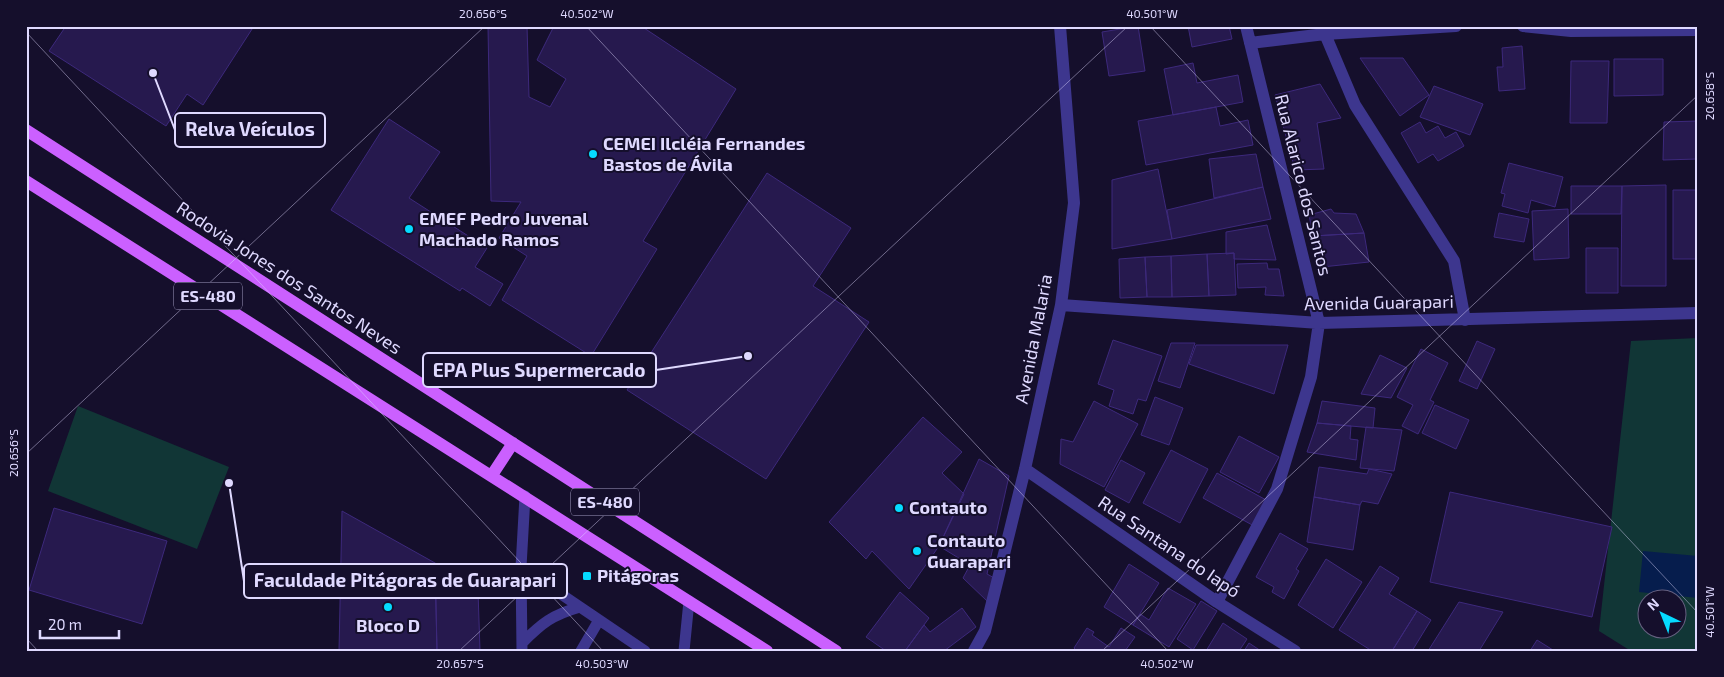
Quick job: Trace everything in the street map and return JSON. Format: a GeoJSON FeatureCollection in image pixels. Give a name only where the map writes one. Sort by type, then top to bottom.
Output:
{"type":"FeatureCollection","features":[{"type":"Feature","properties":{"kind":"main road","name":"Rodovia Jones dos Santos Neves"},"geometry":{"type":"LineString","coordinates":[[26,130],[836,651]]}},
{"type":"Feature","properties":{"kind":"main road","name":"ES-480"},"geometry":{"type":"LineString","coordinates":[[26,181],[767,651]]}},
{"type":"Feature","properties":{"kind":"main road"},"geometry":{"type":"LineString","coordinates":[[492,475],[513,443]]}},
{"type":"Feature","properties":{"kind":"street","name":"Avenida Malaria"},"geometry":{"type":"LineString","coordinates":[[974,651],[985,631],[1025,469],[1062,304],[1074,202],[1060,26]]}},
{"type":"Feature","properties":{"kind":"street","name":"Rua Alarico dos Santos"},"geometry":{"type":"LineString","coordinates":[[1217,602],[1277,489],[1311,377],[1319,324],[1246,26]]}},
{"type":"Feature","properties":{"kind":"street"},"geometry":{"type":"LineString","coordinates":[[1250,43],[1325,34],[1456,26]]}},
{"type":"Feature","properties":{"kind":"street"},"geometry":{"type":"LineString","coordinates":[[1523,26],[1698,30]]}},
{"type":"Feature","properties":{"kind":"street"},"geometry":{"type":"LineString","coordinates":[[1325,34],[1355,105],[1454,261],[1465,320]]}},
{"type":"Feature","properties":{"kind":"street","name":"Avenida Guarapari"},"geometry":{"type":"LineString","coordinates":[[1062,304],[1319,324],[1698,313]]}},
{"type":"Feature","properties":{"kind":"street","name":"Rua Santana do Iapó"},"geometry":{"type":"LineString","coordinates":[[1025,469],[1217,602],[1295,651]]}},
{"type":"Feature","properties":{"kind":"lane"},"geometry":{"type":"LineString","coordinates":[[522,647],[521,567],[525,496]]}},
{"type":"Feature","properties":{"kind":"lane"},"geometry":{"type":"LineString","coordinates":[[521,567],[645,651]]}},
{"type":"Feature","properties":{"kind":"lane"},"geometry":{"type":"LineString","coordinates":[[684,651],[689,601]]}},
{"type":"Feature","properties":{"kind":"lane"},"geometry":{"type":"LineString","coordinates":[[522,647],[540,624],[560,613],[580,606]]}},
{"type":"Feature","properties":{"kind":"lane"},"geometry":{"type":"LineString","coordinates":[[581,651],[599,620]]}},
{"type":"Feature","properties":{"kind":"green space"},"geometry":{"type":"Polygon","coordinates":[[[1698,338],[1698,651],[1631,651],[1599,631],[1631,341],[1698,338]]]}},
{"type":"Feature","properties":{"kind":"green space"},"geometry":{"type":"Polygon","coordinates":[[[78,406],[229,467],[197,549],[48,491],[78,406]]]}},
{"type":"Feature","properties":{"kind":"water"},"geometry":{"type":"Polygon","coordinates":[[[1643,551],[1698,556],[1698,598],[1686,597],[1686,590],[1639,590],[1643,551]]]}},
{"type":"Feature","properties":{"kind":"building"},"geometry":{"type":"Polygon","coordinates":[[[66,26],[254,26],[203,105],[187,94],[166,126],[49,51],[66,26]]]}},
{"type":"Feature","properties":{"kind":"building","name":"CEMEI Ilcléia Fernandes Bastos de Ávila"},"geometry":{"type":"Polygon","coordinates":[[[488,26],[527,26],[529,97],[550,107],[566,79],[537,60],[554,26],[641,26],[736,89],[643,241],[657,249],[591,356],[502,300],[527,256],[499,238],[521,202],[491,201],[488,26]]]}},
{"type":"Feature","properties":{"kind":"building"},"geometry":{"type":"Polygon","coordinates":[[[1138,26],[1145,71],[1109,76],[1102,32],[1138,26]]]}},
{"type":"Feature","properties":{"kind":"building"},"geometry":{"type":"Polygon","coordinates":[[[1188,26],[1229,26],[1232,39],[1192,47],[1188,26]]]}},
{"type":"Feature","properties":{"kind":"building"},"geometry":{"type":"Polygon","coordinates":[[[1522,46],[1525,89],[1499,91],[1497,67],[1503,67],[1502,48],[1522,46]]]}},
{"type":"Feature","properties":{"kind":"building"},"geometry":{"type":"Polygon","coordinates":[[[1360,58],[1403,58],[1429,95],[1400,116],[1360,58]]]}},
{"type":"Feature","properties":{"kind":"building"},"geometry":{"type":"Polygon","coordinates":[[[1614,59],[1663,59],[1663,95],[1614,96],[1614,59]]]}},
{"type":"Feature","properties":{"kind":"building"},"geometry":{"type":"Polygon","coordinates":[[[1571,61],[1609,61],[1607,123],[1570,123],[1571,61]]]}},
{"type":"Feature","properties":{"kind":"building"},"geometry":{"type":"Polygon","coordinates":[[[1193,63],[1197,83],[1238,75],[1243,102],[1173,115],[1164,69],[1193,63]]]}},
{"type":"Feature","properties":{"kind":"building"},"geometry":{"type":"Polygon","coordinates":[[[1320,84],[1341,118],[1317,123],[1324,169],[1295,170],[1275,95],[1320,84]]]}},
{"type":"Feature","properties":{"kind":"building"},"geometry":{"type":"Polygon","coordinates":[[[1434,86],[1483,104],[1470,135],[1420,117],[1434,86]]]}},
{"type":"Feature","properties":{"kind":"building"},"geometry":{"type":"Polygon","coordinates":[[[1216,107],[1220,126],[1248,120],[1253,145],[1146,165],[1138,121],[1216,107]]]}},
{"type":"Feature","properties":{"kind":"building","name":"EMEF Pedro Juvenal Machado Ramos"},"geometry":{"type":"Polygon","coordinates":[[[389,119],[440,152],[409,198],[487,248],[475,267],[503,284],[490,306],[462,288],[460,291],[331,210],[389,119]]]}},
{"type":"Feature","properties":{"kind":"building"},"geometry":{"type":"Polygon","coordinates":[[[1698,121],[1698,159],[1663,160],[1664,122],[1698,121]]]}},
{"type":"Feature","properties":{"kind":"building"},"geometry":{"type":"Polygon","coordinates":[[[1420,122],[1426,133],[1438,126],[1445,138],[1456,132],[1464,146],[1438,161],[1433,154],[1418,163],[1401,133],[1420,122]]]}},
{"type":"Feature","properties":{"kind":"building"},"geometry":{"type":"Polygon","coordinates":[[[1256,154],[1263,187],[1214,198],[1209,159],[1256,154]]]}},
{"type":"Feature","properties":{"kind":"building"},"geometry":{"type":"Polygon","coordinates":[[[1509,163],[1563,177],[1555,207],[1531,200],[1528,213],[1502,206],[1505,194],[1501,193],[1509,163]]]}},
{"type":"Feature","properties":{"kind":"building"},"geometry":{"type":"Polygon","coordinates":[[[1158,169],[1172,239],[1112,249],[1112,180],[1158,169]]]}},
{"type":"Feature","properties":{"kind":"building"},"geometry":{"type":"Polygon","coordinates":[[[767,173],[851,228],[813,286],[869,322],[766,479],[627,390],[767,173]]]}},
{"type":"Feature","properties":{"kind":"building"},"geometry":{"type":"Polygon","coordinates":[[[1666,185],[1666,286],[1621,286],[1622,186],[1666,185]]]}},
{"type":"Feature","properties":{"kind":"building"},"geometry":{"type":"Polygon","coordinates":[[[1571,186],[1622,186],[1621,214],[1571,214],[1571,186]]]}},
{"type":"Feature","properties":{"kind":"building"},"geometry":{"type":"Polygon","coordinates":[[[1263,187],[1271,219],[1172,239],[1167,210],[1263,187]]]}},
{"type":"Feature","properties":{"kind":"building"},"geometry":{"type":"Polygon","coordinates":[[[1673,190],[1698,190],[1698,259],[1673,259],[1673,190]]]}},
{"type":"Feature","properties":{"kind":"building"},"geometry":{"type":"Polygon","coordinates":[[[1331,209],[1334,213],[1356,214],[1364,233],[1313,236],[1309,215],[1331,209]]]}},
{"type":"Feature","properties":{"kind":"building"},"geometry":{"type":"Polygon","coordinates":[[[1568,209],[1569,258],[1534,260],[1532,211],[1568,209]]]}},
{"type":"Feature","properties":{"kind":"building"},"geometry":{"type":"Polygon","coordinates":[[[1499,213],[1529,219],[1524,242],[1494,237],[1499,213]]]}},
{"type":"Feature","properties":{"kind":"building"},"geometry":{"type":"Polygon","coordinates":[[[1267,225],[1276,260],[1234,259],[1234,253],[1226,254],[1226,232],[1267,225]]]}},
{"type":"Feature","properties":{"kind":"building"},"geometry":{"type":"Polygon","coordinates":[[[1364,233],[1369,262],[1322,267],[1313,236],[1364,233]]]}},
{"type":"Feature","properties":{"kind":"building"},"geometry":{"type":"Polygon","coordinates":[[[1586,248],[1618,248],[1618,293],[1586,293],[1586,248]]]}},
{"type":"Feature","properties":{"kind":"building"},"geometry":{"type":"Polygon","coordinates":[[[1234,253],[1236,295],[1209,296],[1207,254],[1234,253]]]}},
{"type":"Feature","properties":{"kind":"building"},"geometry":{"type":"Polygon","coordinates":[[[1207,254],[1209,296],[1172,297],[1171,256],[1207,254]]]}},
{"type":"Feature","properties":{"kind":"building"},"geometry":{"type":"Polygon","coordinates":[[[1171,256],[1172,297],[1147,297],[1145,257],[1171,256]]]}},
{"type":"Feature","properties":{"kind":"building"},"geometry":{"type":"Polygon","coordinates":[[[1145,257],[1147,297],[1120,298],[1119,259],[1145,257]]]}},
{"type":"Feature","properties":{"kind":"building"},"geometry":{"type":"Polygon","coordinates":[[[1267,263],[1268,269],[1279,269],[1284,296],[1265,295],[1266,287],[1238,288],[1237,264],[1267,263]]]}},
{"type":"Feature","properties":{"kind":"building"},"geometry":{"type":"Polygon","coordinates":[[[1113,340],[1162,356],[1146,401],[1138,399],[1133,414],[1109,406],[1114,390],[1098,384],[1113,340]]]}},
{"type":"Feature","properties":{"kind":"building"},"geometry":{"type":"Polygon","coordinates":[[[1477,341],[1495,349],[1477,389],[1459,381],[1477,341]]]}},
{"type":"Feature","properties":{"kind":"building"},"geometry":{"type":"Polygon","coordinates":[[[1171,343],[1195,343],[1180,388],[1158,381],[1171,343]]]}},
{"type":"Feature","properties":{"kind":"building"},"geometry":{"type":"Polygon","coordinates":[[[1196,345],[1288,345],[1274,394],[1189,364],[1196,345]]]}},
{"type":"Feature","properties":{"kind":"building"},"geometry":{"type":"Polygon","coordinates":[[[1421,349],[1448,363],[1430,400],[1434,402],[1418,434],[1402,426],[1413,405],[1397,397],[1421,349]]]}},
{"type":"Feature","properties":{"kind":"building"},"geometry":{"type":"Polygon","coordinates":[[[1380,355],[1407,368],[1391,398],[1361,394],[1380,355]]]}},
{"type":"Feature","properties":{"kind":"building"},"geometry":{"type":"Polygon","coordinates":[[[1155,397],[1183,408],[1169,445],[1141,435],[1155,397]]]}},
{"type":"Feature","properties":{"kind":"building"},"geometry":{"type":"Polygon","coordinates":[[[1094,401],[1138,424],[1104,487],[1060,464],[1061,439],[1073,442],[1094,401]]]}},
{"type":"Feature","properties":{"kind":"building"},"geometry":{"type":"Polygon","coordinates":[[[1322,401],[1375,408],[1373,428],[1317,423],[1322,401]]]}},
{"type":"Feature","properties":{"kind":"building"},"geometry":{"type":"Polygon","coordinates":[[[1435,405],[1469,420],[1456,449],[1422,433],[1435,405]]]}},
{"type":"Feature","properties":{"kind":"building","name":"Contauto"},"geometry":{"type":"Polygon","coordinates":[[[923,417],[962,452],[942,473],[964,494],[939,546],[909,589],[872,551],[866,559],[829,522],[923,417]]]}},
{"type":"Feature","properties":{"kind":"building"},"geometry":{"type":"Polygon","coordinates":[[[1317,423],[1351,426],[1350,439],[1358,440],[1356,460],[1307,452],[1317,423]]]}},
{"type":"Feature","properties":{"kind":"building"},"geometry":{"type":"Polygon","coordinates":[[[1366,427],[1402,430],[1394,471],[1360,468],[1366,427]]]}},
{"type":"Feature","properties":{"kind":"building"},"geometry":{"type":"Polygon","coordinates":[[[1239,436],[1279,457],[1259,493],[1220,472],[1239,436]]]}},
{"type":"Feature","properties":{"kind":"building"},"geometry":{"type":"Polygon","coordinates":[[[1171,450],[1208,469],[1180,523],[1143,503],[1171,450]]]}},
{"type":"Feature","properties":{"kind":"building"},"geometry":{"type":"Polygon","coordinates":[[[979,459],[1009,476],[987,574],[996,579],[987,601],[963,578],[970,565],[939,546],[979,459]]]}},
{"type":"Feature","properties":{"kind":"building"},"geometry":{"type":"Polygon","coordinates":[[[1121,460],[1145,473],[1129,503],[1105,490],[1121,460]]]}},
{"type":"Feature","properties":{"kind":"building"},"geometry":{"type":"Polygon","coordinates":[[[1319,467],[1367,474],[1369,469],[1392,474],[1378,504],[1362,501],[1360,505],[1314,497],[1319,467]]]}},
{"type":"Feature","properties":{"kind":"building"},"geometry":{"type":"Polygon","coordinates":[[[1217,473],[1268,501],[1254,526],[1203,498],[1217,473]]]}},
{"type":"Feature","properties":{"kind":"building"},"geometry":{"type":"Polygon","coordinates":[[[1450,492],[1612,527],[1592,617],[1430,582],[1450,492]]]}},
{"type":"Feature","properties":{"kind":"building"},"geometry":{"type":"Polygon","coordinates":[[[1314,497],[1360,505],[1353,550],[1307,542],[1314,497]]]}},
{"type":"Feature","properties":{"kind":"building"},"geometry":{"type":"Polygon","coordinates":[[[54,508],[167,541],[142,624],[29,590],[54,508]]]}},
{"type":"Feature","properties":{"kind":"building","name":"Bloco D"},"geometry":{"type":"Polygon","coordinates":[[[342,511],[435,563],[437,651],[339,651],[342,511]]]}},
{"type":"Feature","properties":{"kind":"building"},"geometry":{"type":"Polygon","coordinates":[[[1280,533],[1308,549],[1296,569],[1299,571],[1284,599],[1272,592],[1274,587],[1256,577],[1280,533]]]}},
{"type":"Feature","properties":{"kind":"building"},"geometry":{"type":"Polygon","coordinates":[[[1326,559],[1362,582],[1333,628],[1298,605],[1326,559]]]}},
{"type":"Feature","properties":{"kind":"building"},"geometry":{"type":"Polygon","coordinates":[[[435,563],[478,591],[480,651],[437,651],[435,563]]]}},
{"type":"Feature","properties":{"kind":"building"},"geometry":{"type":"Polygon","coordinates":[[[1129,564],[1159,583],[1133,625],[1104,607],[1129,564]]]}},
{"type":"Feature","properties":{"kind":"building"},"geometry":{"type":"Polygon","coordinates":[[[1380,566],[1399,578],[1389,594],[1417,611],[1392,651],[1372,651],[1339,630],[1380,566]]]}},
{"type":"Feature","properties":{"kind":"building"},"geometry":{"type":"Polygon","coordinates":[[[1168,588],[1196,604],[1169,647],[1133,625],[1140,614],[1149,620],[1168,588]]]}},
{"type":"Feature","properties":{"kind":"building"},"geometry":{"type":"Polygon","coordinates":[[[900,592],[929,618],[905,651],[886,651],[866,637],[900,592]]]}},
{"type":"Feature","properties":{"kind":"building"},"geometry":{"type":"Polygon","coordinates":[[[1201,601],[1217,611],[1193,650],[1177,639],[1201,601]]]}},
{"type":"Feature","properties":{"kind":"building"},"geometry":{"type":"Polygon","coordinates":[[[1459,602],[1503,612],[1479,651],[1428,651],[1459,602]]]}},
{"type":"Feature","properties":{"kind":"building"},"geometry":{"type":"Polygon","coordinates":[[[962,608],[976,627],[944,651],[905,651],[924,625],[930,632],[962,608]]]}},
{"type":"Feature","properties":{"kind":"building"},"geometry":{"type":"Polygon","coordinates":[[[1417,611],[1431,620],[1412,651],[1392,651],[1417,611]]]}},
{"type":"Feature","properties":{"kind":"building"},"geometry":{"type":"Polygon","coordinates":[[[1223,623],[1247,639],[1239,651],[1206,651],[1223,623]]]}},
{"type":"Feature","properties":{"kind":"building"},"geometry":{"type":"Polygon","coordinates":[[[1087,628],[1094,632],[1092,635],[1109,647],[1121,628],[1135,637],[1125,651],[1077,651],[1074,648],[1087,628]]]}},
{"type":"Feature","properties":{"kind":"building"},"geometry":{"type":"Polygon","coordinates":[[[1537,640],[1553,650],[1530,651],[1537,640]]]}},
{"type":"Feature","properties":{"kind":"building"},"geometry":{"type":"Polygon","coordinates":[[[1249,643],[1261,651],[1244,651],[1249,643]]]}},
{"type":"Feature","properties":{"kind":"place","name":"Relva Veículos"},"geometry":{"type":"Point","coordinates":[153,73]}},
{"type":"Feature","properties":{"kind":"place","name":"CEMEI Ilcléia Fernandes Bastos de Ávila"},"geometry":{"type":"Point","coordinates":[593,154]}},
{"type":"Feature","properties":{"kind":"place","name":"EMEF Pedro Juvenal Machado Ramos"},"geometry":{"type":"Point","coordinates":[409,229]}},
{"type":"Feature","properties":{"kind":"place","name":"EPA Plus Supermercado"},"geometry":{"type":"Point","coordinates":[748,356]}},
{"type":"Feature","properties":{"kind":"place","name":"Faculdade Pitágoras de Guarapari"},"geometry":{"type":"Point","coordinates":[229,483]}},
{"type":"Feature","properties":{"kind":"place","name":"Contauto"},"geometry":{"type":"Point","coordinates":[899,508]}},
{"type":"Feature","properties":{"kind":"place","name":"Contauto Guarapari"},"geometry":{"type":"Point","coordinates":[917,551]}},
{"type":"Feature","properties":{"kind":"place","name":"Pitágoras"},"geometry":{"type":"Point","coordinates":[587,576]}},
{"type":"Feature","properties":{"kind":"place","name":"Bloco D"},"geometry":{"type":"Point","coordinates":[388,607]}}]}
